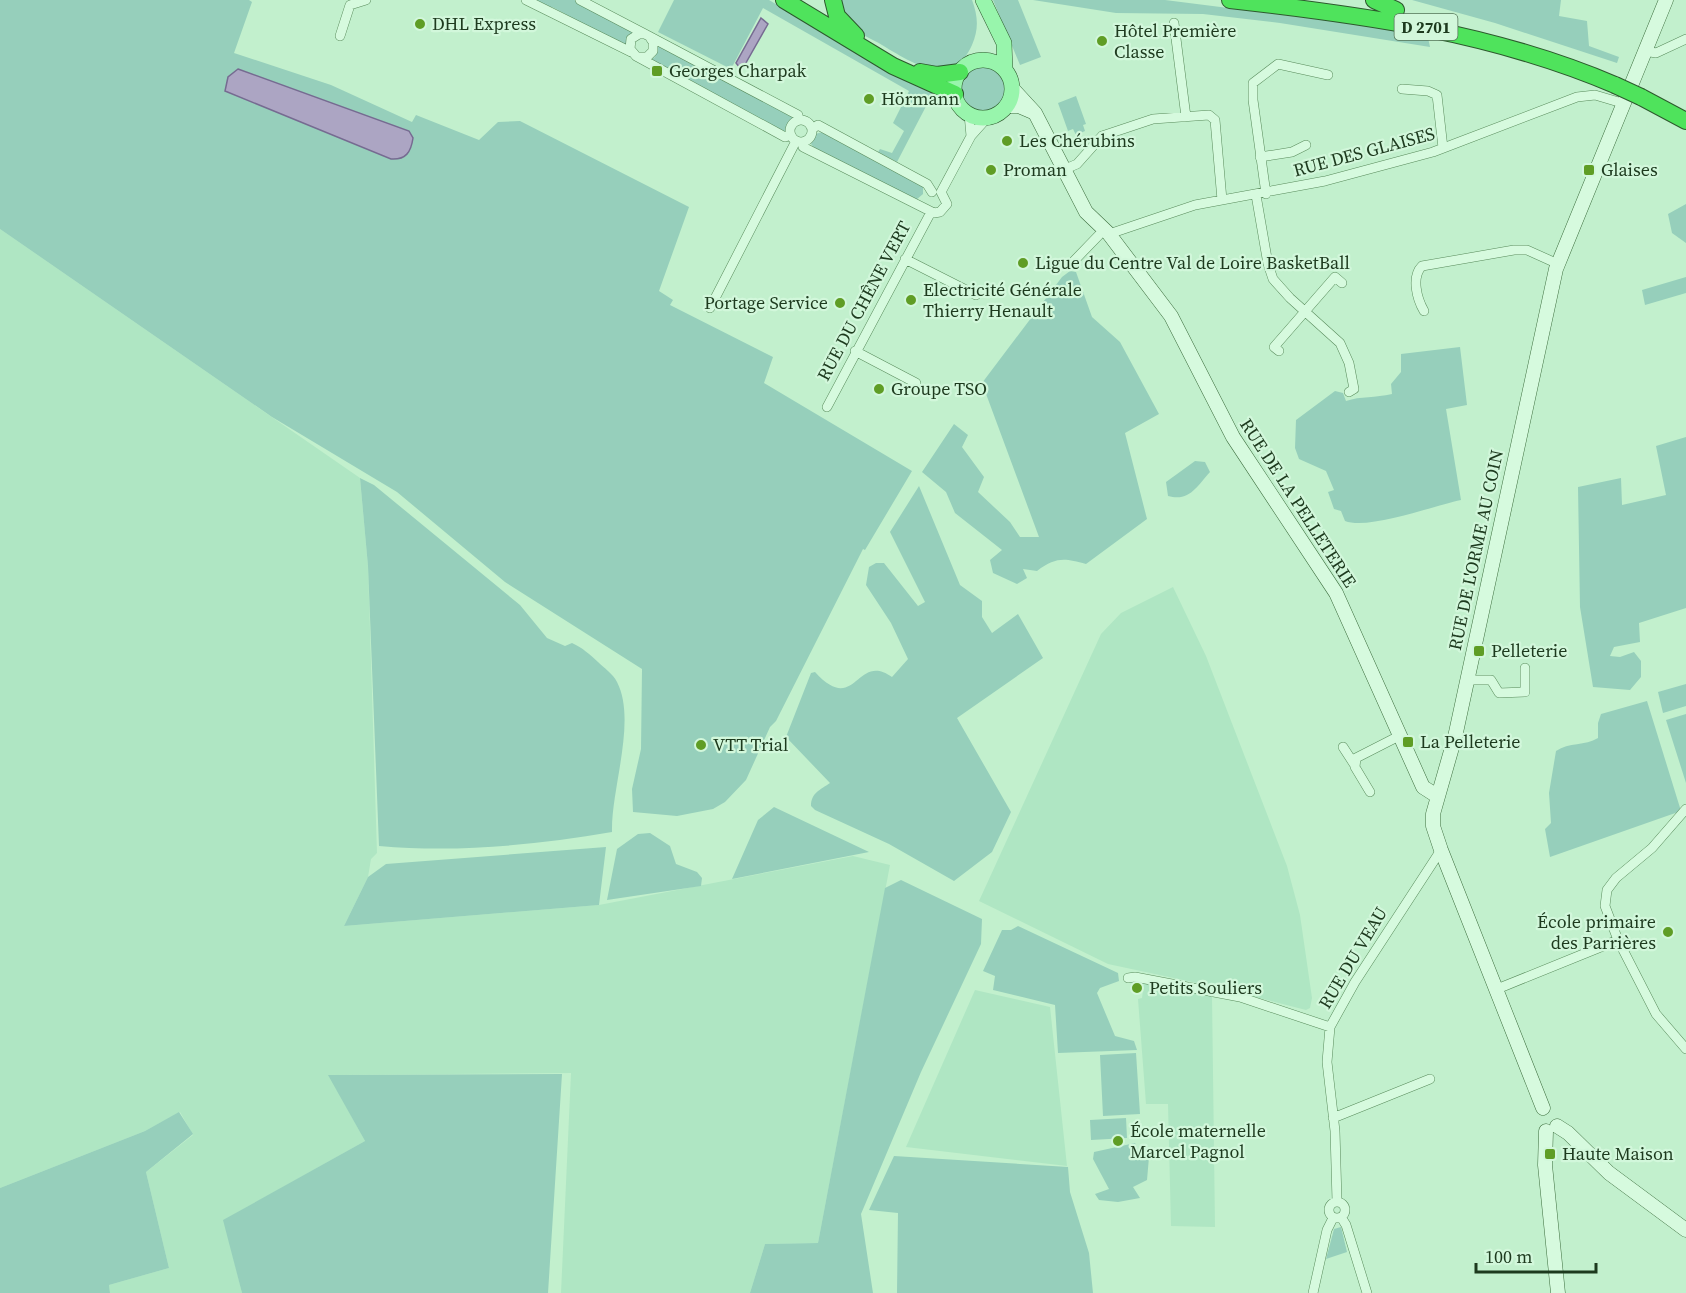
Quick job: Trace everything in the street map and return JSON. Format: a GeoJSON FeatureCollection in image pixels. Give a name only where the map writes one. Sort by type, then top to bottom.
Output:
{"type":"FeatureCollection","features":[{"type":"Feature","properties":{"kind":"highway"},"geometry":{"type":"LineString","coordinates":[[784,0],[900,70],[955,94]]}},
{"type":"Feature","properties":{"kind":"highway"},"geometry":{"type":"LineString","coordinates":[[833,0],[843,24],[866,44],[928,75],[960,72]]}},
{"type":"Feature","properties":{"kind":"highway","name":"D 2701"},"geometry":{"type":"LineString","coordinates":[[1230,0],[1408,23],[1452,32],[1523,50],[1617,80]]}},
{"type":"Feature","properties":{"kind":"highway","name":"D 2701"},"geometry":{"type":"LineString","coordinates":[[1322,0],[1396,10],[1527,40],[1642,92],[1686,109]]}},
{"type":"Feature","properties":{"kind":"highway"},"geometry":{"type":"LineString","coordinates":[[1374,0],[1396,10]]}},
{"type":"Feature","properties":{"kind":"highway","name":"D 2701"},"geometry":{"type":"LineString","coordinates":[[1642,92],[1686,121]]}},
{"type":"Feature","properties":{"kind":"main road"},"geometry":{"type":"LineString","coordinates":[[983,0],[1001,36],[1005,50],[1005,70],[1012,88],[1006,106]]}},
{"type":"Feature","properties":{"kind":"main road","name":"RUE DE L'ORME AU COIN"},"geometry":{"type":"LineString","coordinates":[[1551,1129],[1539,1121],[1538,1115],[1543,1108],[1441,850],[1432,821],[1455,737],[1558,264],[1666,0]]}},
{"type":"Feature","properties":{"kind":"main road"},"geometry":{"type":"LineString","coordinates":[[988,60],[998,49],[1001,36]]}},
{"type":"Feature","properties":{"kind":"main road"},"geometry":{"type":"LineString","coordinates":[[1005,70],[988,60],[972,62],[960,72],[954,86],[957,102],[969,114],[988,117],[1006,106],[1023,107],[1035,112]]}},
{"type":"Feature","properties":{"kind":"main road","name":"RUE DE LA PELLETERIE"},"geometry":{"type":"LineString","coordinates":[[1012,88],[1035,112],[1064,170],[1083,221],[1106,235],[1171,316],[1233,437],[1335,593],[1423,787],[1437,796]]}},
{"type":"Feature","properties":{"kind":"main road"},"geometry":{"type":"LineString","coordinates":[[1558,1293],[1545,1165],[1551,1129],[1568,1133],[1609,1173],[1685,1228]]}},
{"type":"Feature","properties":{"kind":"street"},"geometry":{"type":"LineString","coordinates":[[340,36],[346,4],[366,0]]}},
{"type":"Feature","properties":{"kind":"street"},"geometry":{"type":"LineString","coordinates":[[526,0],[634,54],[785,137],[797,140],[811,137],[812,129],[807,122],[799,120]]}},
{"type":"Feature","properties":{"kind":"street"},"geometry":{"type":"LineString","coordinates":[[580,0],[798,115],[799,120]]}},
{"type":"Feature","properties":{"kind":"street"},"geometry":{"type":"LineString","coordinates":[[1174,23],[1186,117]]}},
{"type":"Feature","properties":{"kind":"street"},"geometry":{"type":"LineString","coordinates":[[639,34],[647,35],[653,42],[653,51],[647,57],[634,54],[631,39],[639,34]]}},
{"type":"Feature","properties":{"kind":"street"},"geometry":{"type":"LineString","coordinates":[[1645,51],[1656,53],[1686,39]]}},
{"type":"Feature","properties":{"kind":"street"},"geometry":{"type":"LineString","coordinates":[[1328,75],[1278,64],[1258,77],[1253,84],[1252,92],[1270,271],[1278,286],[1340,344],[1346,353],[1354,389],[1349,392]]}},
{"type":"Feature","properties":{"kind":"street"},"geometry":{"type":"LineString","coordinates":[[1402,89],[1428,91],[1437,95],[1443,148]]}},
{"type":"Feature","properties":{"kind":"street","name":"RUE DES GLAISES"},"geometry":{"type":"LineString","coordinates":[[1106,235],[1195,206],[1326,182],[1443,148],[1577,98],[1595,95],[1622,103]]}},
{"type":"Feature","properties":{"kind":"street"},"geometry":{"type":"LineString","coordinates":[[969,114],[972,136]]}},
{"type":"Feature","properties":{"kind":"street"},"geometry":{"type":"LineString","coordinates":[[1064,170],[1077,164],[1102,136],[1153,118],[1209,116],[1215,120],[1222,200]]}},
{"type":"Feature","properties":{"kind":"street"},"geometry":{"type":"LineString","coordinates":[[928,209],[926,197],[936,192],[972,136],[988,117]]}},
{"type":"Feature","properties":{"kind":"street"},"geometry":{"type":"LineString","coordinates":[[799,120],[790,127],[803,147],[937,214],[946,207],[947,202],[927,184],[818,125],[812,129]]}},
{"type":"Feature","properties":{"kind":"street"},"geometry":{"type":"LineString","coordinates":[[710,308],[797,140]]}},
{"type":"Feature","properties":{"kind":"street"},"geometry":{"type":"LineString","coordinates":[[1260,158],[1292,152],[1306,145]]}},
{"type":"Feature","properties":{"kind":"street","name":"RUE DU CHÊNE VERT"},"geometry":{"type":"LineString","coordinates":[[827,407],[905,259],[928,209]]}},
{"type":"Feature","properties":{"kind":"street"},"geometry":{"type":"LineString","coordinates":[[1070,265],[1106,235]]}},
{"type":"Feature","properties":{"kind":"street"},"geometry":{"type":"LineString","coordinates":[[1424,311],[1416,281],[1418,270],[1422,266],[1514,250],[1527,250],[1558,264]]}},
{"type":"Feature","properties":{"kind":"street"},"geometry":{"type":"LineString","coordinates":[[905,259],[976,295]]}},
{"type":"Feature","properties":{"kind":"street"},"geometry":{"type":"LineString","coordinates":[[1279,351],[1274,347],[1335,277],[1342,283]]}},
{"type":"Feature","properties":{"kind":"street"},"geometry":{"type":"LineString","coordinates":[[855,351],[916,383]]}},
{"type":"Feature","properties":{"kind":"street"},"geometry":{"type":"LineString","coordinates":[[1467,680],[1491,681],[1499,693],[1524,692],[1525,668]]}},
{"type":"Feature","properties":{"kind":"street"},"geometry":{"type":"LineString","coordinates":[[1354,764],[1358,756],[1401,735]]}},
{"type":"Feature","properties":{"kind":"street"},"geometry":{"type":"LineString","coordinates":[[1343,747],[1370,792]]}},
{"type":"Feature","properties":{"kind":"street"},"geometry":{"type":"LineString","coordinates":[[1686,809],[1652,848],[1616,878],[1607,890],[1605,906],[1618,940],[1656,1014],[1686,1049]]}},
{"type":"Feature","properties":{"kind":"street","name":"RUE DU VEAU"},"geometry":{"type":"LineString","coordinates":[[1313,1293],[1327,1230],[1337,1217],[1331,1206],[1337,1201],[1333,1118],[1327,1062],[1330,1027],[1356,982],[1441,850]]}},
{"type":"Feature","properties":{"kind":"street"},"geometry":{"type":"LineString","coordinates":[[1497,989],[1618,940]]}},
{"type":"Feature","properties":{"kind":"street"},"geometry":{"type":"LineString","coordinates":[[1128,978],[1135,976],[1240,997],[1330,1027]]}},
{"type":"Feature","properties":{"kind":"street"},"geometry":{"type":"LineString","coordinates":[[1333,1118],[1430,1079]]}},
{"type":"Feature","properties":{"kind":"street"},"geometry":{"type":"LineString","coordinates":[[1337,1217],[1346,1225],[1367,1293]]}},
{"type":"Feature","properties":{"kind":"green space"},"geometry":{"type":"Polygon","coordinates":[[[0,0],[249,0],[252,2],[234,53],[331,85],[412,122],[416,115],[479,140],[498,122],[520,121],[689,207],[659,291],[673,300],[670,305],[773,357],[764,383],[912,471],[865,550],[863,549],[776,721],[770,727],[746,780],[725,802],[713,809],[677,816],[633,812],[632,789],[641,749],[642,669],[505,582],[397,492],[272,417],[0,229],[0,0]]]}},
{"type":"Feature","properties":{"kind":"green space"},"geometry":{"type":"Polygon","coordinates":[[[533,0],[577,0],[639,32],[627,49],[562,12],[552,7],[550,9],[533,0]]]}},
{"type":"Feature","properties":{"kind":"green space"},"geometry":{"type":"Polygon","coordinates":[[[674,0],[769,0],[858,53],[934,91],[897,162],[878,152],[880,149],[892,153],[904,131],[893,123],[909,91],[763,8],[731,69],[658,32],[674,0]]]}},
{"type":"Feature","properties":{"kind":"green space"},"geometry":{"type":"Polygon","coordinates":[[[839,0],[972,0],[976,12],[976,33],[964,59],[954,67],[943,70],[931,69],[906,59],[853,29],[839,0]]]}},
{"type":"Feature","properties":{"kind":"green space"},"geometry":{"type":"Polygon","coordinates":[[[993,0],[1018,0],[1041,57],[1020,65],[993,0]]]}},
{"type":"Feature","properties":{"kind":"green space"},"geometry":{"type":"Polygon","coordinates":[[[1033,0],[1165,0],[1427,33],[1430,47],[1280,23],[1203,14],[1116,13],[1033,0]]]}},
{"type":"Feature","properties":{"kind":"green space"},"geometry":{"type":"Polygon","coordinates":[[[1412,0],[1561,0],[1559,16],[1587,21],[1589,46],[1619,57],[1617,63],[1495,23],[1412,0]]]}},
{"type":"Feature","properties":{"kind":"green space"},"geometry":{"type":"Polygon","coordinates":[[[658,42],[796,116],[788,122],[786,135],[650,60],[655,57],[658,42]]]}},
{"type":"Feature","properties":{"kind":"green space"},"geometry":{"type":"Polygon","coordinates":[[[983,65],[1000,72],[1007,89],[1000,106],[983,113],[966,106],[959,89],[966,72],[983,65]]]}},
{"type":"Feature","properties":{"kind":"green space"},"geometry":{"type":"Polygon","coordinates":[[[1076,96],[1086,124],[1083,125],[1085,131],[1076,135],[1073,129],[1068,131],[1058,103],[1076,96]]]}},
{"type":"Feature","properties":{"kind":"green space"},"geometry":{"type":"Polygon","coordinates":[[[823,132],[923,185],[923,194],[916,200],[816,150],[811,144],[815,134],[823,132]]]}},
{"type":"Feature","properties":{"kind":"green space"},"geometry":{"type":"Polygon","coordinates":[[[1686,204],[1686,243],[1672,233],[1668,214],[1686,204]]]}},
{"type":"Feature","properties":{"kind":"green space"},"geometry":{"type":"Polygon","coordinates":[[[0,229],[360,478],[368,566],[377,853],[371,859],[368,877],[344,926],[599,905],[853,856],[890,865],[818,1243],[765,1244],[750,1293],[561,1293],[571,1073],[329,1075],[365,1141],[224,1220],[242,1293],[110,1293],[109,1285],[169,1268],[146,1172],[193,1135],[180,1112],[145,1131],[0,1188],[0,229]]]}},
{"type":"Feature","properties":{"kind":"green space"},"geometry":{"type":"Polygon","coordinates":[[[1070,271],[1076,272],[1092,317],[1120,342],[1159,414],[1125,433],[1147,519],[1086,564],[1060,560],[1037,571],[1023,569],[1027,578],[1017,584],[993,573],[990,560],[1002,550],[955,513],[946,492],[922,472],[954,424],[968,435],[962,447],[984,477],[978,492],[1010,522],[1020,537],[1039,537],[982,383],[1062,277],[1070,271]]]}},
{"type":"Feature","properties":{"kind":"green space"},"geometry":{"type":"Polygon","coordinates":[[[1686,277],[1686,293],[1645,305],[1642,290],[1686,277]]]}},
{"type":"Feature","properties":{"kind":"green space"},"geometry":{"type":"Polygon","coordinates":[[[1460,347],[1467,405],[1446,409],[1461,500],[1385,520],[1356,523],[1345,521],[1341,511],[1334,509],[1328,492],[1334,490],[1326,471],[1299,459],[1295,448],[1296,420],[1335,391],[1343,393],[1346,401],[1392,394],[1391,384],[1401,372],[1401,354],[1460,347]]]}},
{"type":"Feature","properties":{"kind":"green space"},"geometry":{"type":"Polygon","coordinates":[[[1686,437],[1686,608],[1639,623],[1640,642],[1614,647],[1610,656],[1620,657],[1634,652],[1641,661],[1641,677],[1630,690],[1593,687],[1580,607],[1578,487],[1621,478],[1622,505],[1666,495],[1656,446],[1686,437]]]}},
{"type":"Feature","properties":{"kind":"green space"},"geometry":{"type":"Polygon","coordinates":[[[1195,461],[1205,462],[1210,472],[1188,495],[1168,496],[1166,482],[1195,461]]]}},
{"type":"Feature","properties":{"kind":"green space"},"geometry":{"type":"Polygon","coordinates":[[[360,478],[374,485],[520,605],[547,638],[565,646],[572,643],[586,651],[615,679],[622,698],[625,716],[612,832],[554,841],[467,848],[379,846],[368,566],[360,478]]]}},
{"type":"Feature","properties":{"kind":"green space"},"geometry":{"type":"Polygon","coordinates":[[[919,486],[960,585],[982,601],[982,617],[992,633],[1018,614],[1043,658],[957,718],[1011,812],[992,852],[954,881],[889,844],[815,810],[811,806],[813,798],[817,792],[830,783],[786,737],[811,673],[815,672],[829,684],[839,688],[848,687],[871,672],[880,671],[892,677],[908,659],[891,623],[866,585],[869,567],[876,563],[884,563],[918,606],[925,602],[890,532],[919,486]]]}},
{"type":"Feature","properties":{"kind":"green space"},"geometry":{"type":"Polygon","coordinates":[[[1173,587],[1206,656],[1287,866],[1300,915],[1312,998],[1310,1008],[1306,1010],[1225,989],[1108,964],[979,901],[1101,634],[1121,613],[1173,587]]]}},
{"type":"Feature","properties":{"kind":"green space"},"geometry":{"type":"Polygon","coordinates":[[[1686,684],[1686,706],[1663,713],[1658,692],[1686,684]]]}},
{"type":"Feature","properties":{"kind":"green space"},"geometry":{"type":"Polygon","coordinates":[[[1647,701],[1681,811],[1550,857],[1545,829],[1551,823],[1549,793],[1556,751],[1566,746],[1598,738],[1598,723],[1601,714],[1647,701]]]}},
{"type":"Feature","properties":{"kind":"green space"},"geometry":{"type":"Polygon","coordinates":[[[1686,714],[1686,783],[1666,720],[1686,714]]]}},
{"type":"Feature","properties":{"kind":"green space"},"geometry":{"type":"Polygon","coordinates":[[[774,807],[869,852],[732,879],[758,820],[774,807]]]}},
{"type":"Feature","properties":{"kind":"green space"},"geometry":{"type":"Polygon","coordinates":[[[650,833],[670,846],[676,864],[697,872],[702,878],[701,886],[607,900],[617,849],[638,834],[650,833]]]}},
{"type":"Feature","properties":{"kind":"green space"},"geometry":{"type":"Polygon","coordinates":[[[606,847],[599,905],[344,926],[368,877],[386,864],[606,847]]]}},
{"type":"Feature","properties":{"kind":"green space"},"geometry":{"type":"Polygon","coordinates":[[[901,880],[982,919],[981,944],[921,1072],[861,1214],[873,1293],[750,1293],[765,1244],[818,1243],[885,888],[901,880]]]}},
{"type":"Feature","properties":{"kind":"green space"},"geometry":{"type":"Polygon","coordinates":[[[1018,926],[1118,973],[1119,981],[1100,988],[1097,993],[1115,1036],[1134,1041],[1137,1050],[1058,1053],[1055,1005],[993,990],[995,976],[983,971],[1002,930],[1011,930],[1018,926]]]}},
{"type":"Feature","properties":{"kind":"green space"},"geometry":{"type":"Polygon","coordinates":[[[1144,982],[1212,996],[1215,1227],[1171,1226],[1168,1104],[1146,1104],[1138,999],[1142,998],[1144,982]]]}},
{"type":"Feature","properties":{"kind":"green space"},"geometry":{"type":"Polygon","coordinates":[[[975,990],[1050,1007],[1067,1166],[906,1147],[975,990]]]}},
{"type":"Feature","properties":{"kind":"green space"},"geometry":{"type":"Polygon","coordinates":[[[1136,1053],[1140,1114],[1103,1116],[1100,1055],[1136,1053]]]}},
{"type":"Feature","properties":{"kind":"green space"},"geometry":{"type":"Polygon","coordinates":[[[562,1074],[548,1293],[242,1293],[223,1220],[365,1141],[328,1075],[562,1074]]]}},
{"type":"Feature","properties":{"kind":"green space"},"geometry":{"type":"Polygon","coordinates":[[[179,1112],[193,1134],[146,1172],[169,1268],[109,1285],[110,1293],[0,1293],[0,1188],[145,1131],[179,1112]]]}},
{"type":"Feature","properties":{"kind":"green space"},"geometry":{"type":"Polygon","coordinates":[[[1126,1118],[1127,1138],[1091,1140],[1090,1120],[1126,1118]]]}},
{"type":"Feature","properties":{"kind":"green space"},"geometry":{"type":"Polygon","coordinates":[[[1135,1143],[1140,1155],[1144,1152],[1149,1157],[1147,1180],[1133,1187],[1140,1198],[1118,1202],[1099,1200],[1095,1194],[1109,1189],[1093,1159],[1094,1152],[1135,1143]]]}},
{"type":"Feature","properties":{"kind":"green space"},"geometry":{"type":"Polygon","coordinates":[[[894,1156],[1068,1167],[1070,1192],[1089,1253],[1093,1293],[897,1293],[898,1213],[869,1210],[894,1156]]]}},
{"type":"Feature","properties":{"kind":"green space"},"geometry":{"type":"Polygon","coordinates":[[[1341,1227],[1347,1252],[1326,1259],[1334,1229],[1341,1227]]]}},
{"type":"Feature","properties":{"kind":"shaded area"},"geometry":{"type":"Polygon","coordinates":[[[761,18],[768,24],[743,68],[740,68],[736,63],[761,18]]]}},
{"type":"Feature","properties":{"kind":"shaded area"},"geometry":{"type":"Polygon","coordinates":[[[238,69],[409,131],[413,138],[411,147],[404,156],[391,159],[225,91],[228,77],[238,69]]]}},
{"type":"Feature","properties":{"kind":"place","name":"DHL Express"},"geometry":{"type":"Point","coordinates":[420,24]}},
{"type":"Feature","properties":{"kind":"place","name":"Hôtel Première Classe"},"geometry":{"type":"Point","coordinates":[1102,41]}},
{"type":"Feature","properties":{"kind":"place","name":"Georges Charpak"},"geometry":{"type":"Point","coordinates":[657,71]}},
{"type":"Feature","properties":{"kind":"place","name":"Hörmann"},"geometry":{"type":"Point","coordinates":[869,99]}},
{"type":"Feature","properties":{"kind":"place","name":"Les Chérubins"},"geometry":{"type":"Point","coordinates":[1007,141]}},
{"type":"Feature","properties":{"kind":"place","name":"Proman"},"geometry":{"type":"Point","coordinates":[991,170]}},
{"type":"Feature","properties":{"kind":"place","name":"Glaises"},"geometry":{"type":"Point","coordinates":[1589,170]}},
{"type":"Feature","properties":{"kind":"place","name":"Ligue du Centre Val de Loire BasketBall"},"geometry":{"type":"Point","coordinates":[1023,263]}},
{"type":"Feature","properties":{"kind":"place","name":"Electricité Générale Thierry Henault"},"geometry":{"type":"Point","coordinates":[911,300]}},
{"type":"Feature","properties":{"kind":"place","name":"Portage Service"},"geometry":{"type":"Point","coordinates":[840,303]}},
{"type":"Feature","properties":{"kind":"place","name":"Groupe TSO"},"geometry":{"type":"Point","coordinates":[879,389]}},
{"type":"Feature","properties":{"kind":"place","name":"Pelleterie"},"geometry":{"type":"Point","coordinates":[1479,651]}},
{"type":"Feature","properties":{"kind":"place","name":"La Pelleterie"},"geometry":{"type":"Point","coordinates":[1408,742]}},
{"type":"Feature","properties":{"kind":"place","name":"VTT Trial"},"geometry":{"type":"Point","coordinates":[701,745]}},
{"type":"Feature","properties":{"kind":"place","name":"École primaire des Parrières"},"geometry":{"type":"Point","coordinates":[1668,932]}},
{"type":"Feature","properties":{"kind":"place","name":"Petits Souliers"},"geometry":{"type":"Point","coordinates":[1137,988]}},
{"type":"Feature","properties":{"kind":"place","name":"École maternelle Marcel Pagnol"},"geometry":{"type":"Point","coordinates":[1118,1141]}},
{"type":"Feature","properties":{"kind":"place","name":"Haute Maison"},"geometry":{"type":"Point","coordinates":[1550,1154]}}]}
